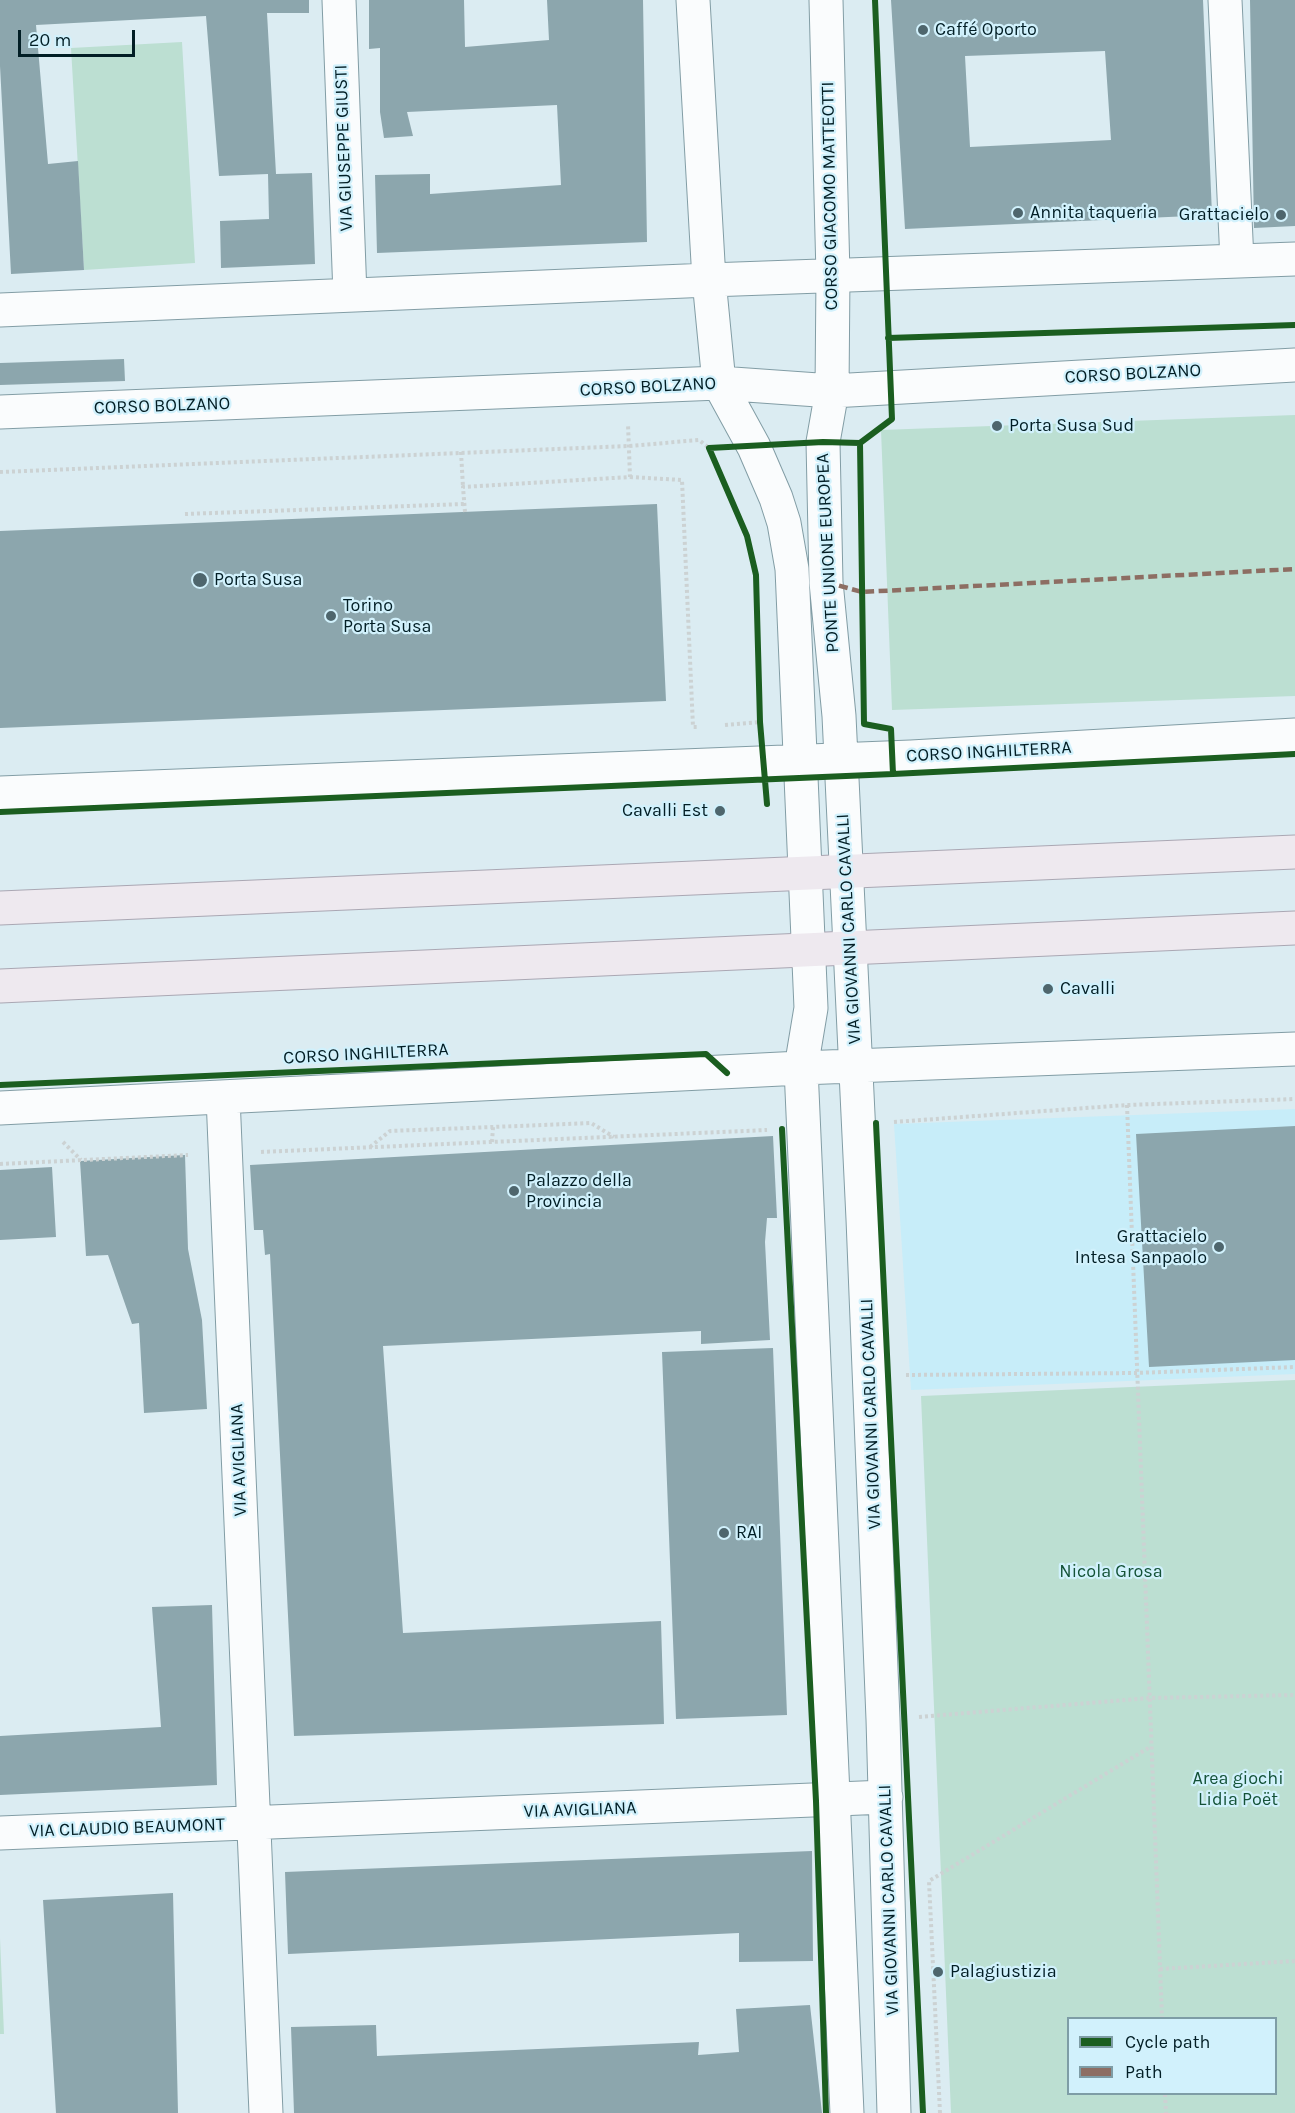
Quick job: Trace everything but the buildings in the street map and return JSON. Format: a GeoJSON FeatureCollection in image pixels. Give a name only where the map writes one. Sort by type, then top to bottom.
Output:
{"type":"FeatureCollection","features":[{"type":"Feature","properties":{"kind":"main road"},"geometry":{"type":"LineString","coordinates":[[0,908],[1295,852]]}},
{"type":"Feature","properties":{"kind":"main road"},"geometry":{"type":"LineString","coordinates":[[0,986],[1295,928]]}},
{"type":"Feature","properties":{"kind":"street","name":"VIA GIUSEPPE GIUSTI"},"geometry":{"type":"LineString","coordinates":[[339,0],[350,295]]}},
{"type":"Feature","properties":{"kind":"street"},"geometry":{"type":"LineString","coordinates":[[693,0],[709,280],[719,383]]}},
{"type":"Feature","properties":{"kind":"street","name":"CORSO GIACOMO MATTEOTTI"},"geometry":{"type":"LineString","coordinates":[[826,0],[833,275],[832,391]]}},
{"type":"Feature","properties":{"kind":"street"},"geometry":{"type":"LineString","coordinates":[[1226,0],[1237,261]]}},
{"type":"Feature","properties":{"kind":"street"},"geometry":{"type":"LineString","coordinates":[[0,310],[833,275],[1295,259]]}},
{"type":"Feature","properties":{"kind":"street","name":"CORSO BOLZANO"},"geometry":{"type":"LineString","coordinates":[[0,412],[719,383],[832,391],[1295,365]]}},
{"type":"Feature","properties":{"kind":"street","name":"PONTE UNIONE EUROPEA"},"geometry":{"type":"LineString","coordinates":[[719,383],[754,447],[776,498],[789,545],[800,761]]}},
{"type":"Feature","properties":{"kind":"street","name":"PONTE UNIONE EUROPEA"},"geometry":{"type":"LineString","coordinates":[[832,391],[823,442],[823,471],[826,582],[839,716]]}},
{"type":"Feature","properties":{"kind":"street","name":"VIA GIOVANNI CARLO CAVALLI"},"geometry":{"type":"LineString","coordinates":[[839,716],[883,1719],[894,2113]]}},
{"type":"Feature","properties":{"kind":"street","name":"CORSO INGHILTERRA"},"geometry":{"type":"LineString","coordinates":[[0,793],[765,763],[1295,735]]}},
{"type":"Feature","properties":{"kind":"street"},"geometry":{"type":"LineString","coordinates":[[800,761],[811,1008],[801,1068],[806,1130],[847,2113]]}},
{"type":"Feature","properties":{"kind":"street","name":"CORSO INGHILTERRA"},"geometry":{"type":"LineString","coordinates":[[0,1108],[801,1068],[1295,1049]]}},
{"type":"Feature","properties":{"kind":"street","name":"VIA AVIGLIANA"},"geometry":{"type":"LineString","coordinates":[[223,1097],[266,2113]]}},
{"type":"Feature","properties":{"kind":"street"},"geometry":{"type":"LineString","coordinates":[[834,1801],[886,1797]]}},
{"type":"Feature","properties":{"kind":"street","name":"VIA AVIGLIANA"},"geometry":{"type":"LineString","coordinates":[[254,1823],[834,1801]]}},
{"type":"Feature","properties":{"kind":"street","name":"VIA CLAUDIO BEAUMONT"},"geometry":{"type":"LineString","coordinates":[[0,1833],[254,1823]]}},
{"type":"Feature","properties":{"kind":"path"},"geometry":{"type":"LineString","coordinates":[[625,388],[630,477]]}},
{"type":"Feature","properties":{"kind":"path"},"geometry":{"type":"LineString","coordinates":[[0,472],[629,446],[699,440],[709,448],[712,457]]}},
{"type":"Feature","properties":{"kind":"path"},"geometry":{"type":"LineString","coordinates":[[709,448],[754,447]]}},
{"type":"Feature","properties":{"kind":"path"},"geometry":{"type":"LineString","coordinates":[[461,453],[465,512]]}},
{"type":"Feature","properties":{"kind":"path"},"geometry":{"type":"LineString","coordinates":[[463,487],[630,477],[682,480],[693,727]]}},
{"type":"Feature","properties":{"kind":"path"},"geometry":{"type":"LineString","coordinates":[[185,514],[464,504]]}},
{"type":"Feature","properties":{"kind":"path"},"geometry":{"type":"LineString","coordinates":[[760,711],[765,763]]}},
{"type":"Feature","properties":{"kind":"path"},"geometry":{"type":"LineString","coordinates":[[858,1125],[1127,1105],[1295,1100]]}},
{"type":"Feature","properties":{"kind":"path"},"geometry":{"type":"LineString","coordinates":[[1127,1105],[1162,2017]]}},
{"type":"Feature","properties":{"kind":"path"},"geometry":{"type":"LineString","coordinates":[[370,1148],[390,1131],[591,1123],[615,1137]]}},
{"type":"Feature","properties":{"kind":"path"},"geometry":{"type":"LineString","coordinates":[[492,1142],[493,1127]]}},
{"type":"Feature","properties":{"kind":"path"},"geometry":{"type":"LineString","coordinates":[[0,1164],[806,1130]]}},
{"type":"Feature","properties":{"kind":"path"},"geometry":{"type":"LineString","coordinates":[[64,1142],[81,1160]]}},
{"type":"Feature","properties":{"kind":"path"},"geometry":{"type":"LineString","coordinates":[[869,1376],[1136,1373],[1295,1367]]}},
{"type":"Feature","properties":{"kind":"path"},"geometry":{"type":"LineString","coordinates":[[883,1719],[1149,1698],[1295,1695]]}},
{"type":"Feature","properties":{"kind":"path"},"geometry":{"type":"LineString","coordinates":[[940,2113],[929,1881],[1151,1747]]}},
{"type":"Feature","properties":{"kind":"path"},"geometry":{"type":"LineString","coordinates":[[1160,1969],[1295,1961]]}},
{"type":"Feature","properties":{"kind":"path"},"geometry":{"type":"LineString","coordinates":[[1165,2095],[1166,2113]]}},
{"type":"Feature","properties":{"kind":"shaded area"},"geometry":{"type":"Polygon","coordinates":[[[1295,1109],[1295,1374],[911,1390],[894,1124],[1295,1109]]]}},
{"type":"Feature","properties":{"kind":"green space"},"geometry":{"type":"Polygon","coordinates":[[[182,42],[195,263],[84,270],[71,48],[182,42]]]}},
{"type":"Feature","properties":{"kind":"green space"},"geometry":{"type":"Polygon","coordinates":[[[1295,415],[1295,696],[892,710],[881,430],[1295,415]]]}},
{"type":"Feature","properties":{"kind":"green space","name":"Nicola Grosa"},"geometry":{"type":"Polygon","coordinates":[[[1295,1380],[1295,2113],[951,2113],[921,1396],[1295,1380]]]}},
{"type":"Feature","properties":{"kind":"green space"},"geometry":{"type":"Polygon","coordinates":[[[0,1938],[4,2034],[0,2034],[0,1938]]]}},
{"type":"Feature","properties":{"kind":"marked path"},"geometry":{"type":"LineString","coordinates":[[826,582],[862,592],[1295,569]]}},
{"type":"Feature","properties":{"kind":"cycle path"},"geometry":{"type":"LineString","coordinates":[[767,804],[760,722],[756,575],[747,536],[709,448],[823,442],[860,443],[892,419],[875,0]]}},
{"type":"Feature","properties":{"kind":"cycle path"},"geometry":{"type":"LineString","coordinates":[[888,338],[1295,325]]}},
{"type":"Feature","properties":{"kind":"cycle path"},"geometry":{"type":"LineString","coordinates":[[860,443],[864,724],[891,729],[893,774]]}},
{"type":"Feature","properties":{"kind":"cycle path"},"geometry":{"type":"LineString","coordinates":[[0,812],[893,774],[1295,754]]}},
{"type":"Feature","properties":{"kind":"cycle path"},"geometry":{"type":"LineString","coordinates":[[0,1085],[706,1054],[727,1073]]}},
{"type":"Feature","properties":{"kind":"cycle path"},"geometry":{"type":"LineString","coordinates":[[876,1123],[923,2113]]}},
{"type":"Feature","properties":{"kind":"cycle path"},"geometry":{"type":"LineString","coordinates":[[782,1129],[816,1801],[826,2113]]}},
{"type":"Feature","properties":{"kind":"place","name":"Caffé Oporto"},"geometry":{"type":"Point","coordinates":[923,30]}},
{"type":"Feature","properties":{"kind":"place","name":"Annita taqueria"},"geometry":{"type":"Point","coordinates":[1018,213]}},
{"type":"Feature","properties":{"kind":"place","name":"Grattacielo"},"geometry":{"type":"Point","coordinates":[1281,215]}},
{"type":"Feature","properties":{"kind":"place","name":"Porta Susa Sud"},"geometry":{"type":"Point","coordinates":[997,426]}},
{"type":"Feature","properties":{"kind":"place","name":"Porta Susa"},"geometry":{"type":"Point","coordinates":[200,580]}},
{"type":"Feature","properties":{"kind":"place","name":"Torino Porta Susa"},"geometry":{"type":"Point","coordinates":[331,616]}},
{"type":"Feature","properties":{"kind":"place","name":"Cavalli Est"},"geometry":{"type":"Point","coordinates":[720,811]}},
{"type":"Feature","properties":{"kind":"place","name":"Cavalli"},"geometry":{"type":"Point","coordinates":[1048,989]}},
{"type":"Feature","properties":{"kind":"place","name":"Palazzo della Provincia"},"geometry":{"type":"Point","coordinates":[514,1191]}},
{"type":"Feature","properties":{"kind":"place","name":"Grattacielo Intesa Sanpaolo"},"geometry":{"type":"Point","coordinates":[1219,1247]}},
{"type":"Feature","properties":{"kind":"place","name":"RAI"},"geometry":{"type":"Point","coordinates":[724,1533]}},
{"type":"Feature","properties":{"kind":"place","name":"Palagiustizia"},"geometry":{"type":"Point","coordinates":[938,1972]}},
{"type":"Feature","properties":{"kind":"park label","name":"Area giochi Lidia Poët"},"geometry":{"type":"Point","coordinates":[1238,1789]}}]}
